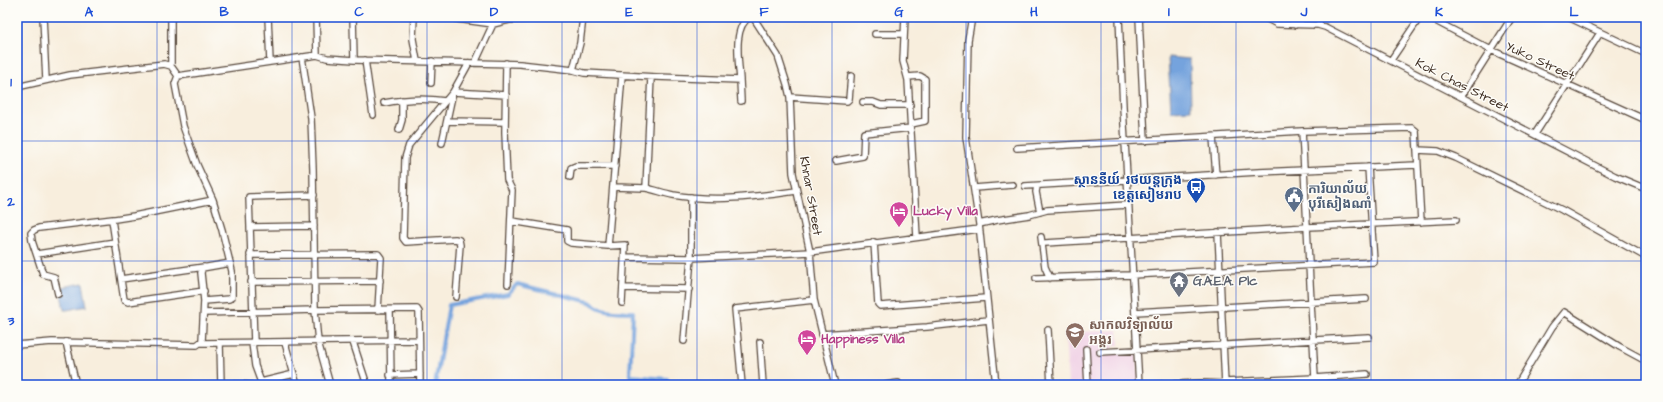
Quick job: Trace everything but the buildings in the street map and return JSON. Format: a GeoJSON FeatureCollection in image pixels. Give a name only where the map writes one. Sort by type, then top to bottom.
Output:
{"type":"FeatureCollection","features":[{"type":"Feature","properties":{"kind":"street"},"geometry":{"type":"LineString","coordinates":[[43,17],[46,80]]}},
{"type":"Feature","properties":{"kind":"street"},"geometry":{"type":"LineString","coordinates":[[171,17],[171,66],[178,76]]}},
{"type":"Feature","properties":{"kind":"street"},"geometry":{"type":"LineString","coordinates":[[268,17],[270,62]]}},
{"type":"Feature","properties":{"kind":"street"},"geometry":{"type":"LineString","coordinates":[[316,17],[317,55]]}},
{"type":"Feature","properties":{"kind":"street"},"geometry":{"type":"LineString","coordinates":[[353,17],[354,60]]}},
{"type":"Feature","properties":{"kind":"street"},"geometry":{"type":"LineString","coordinates":[[414,17],[413,39],[417,60]]}},
{"type":"Feature","properties":{"kind":"street"},"geometry":{"type":"LineString","coordinates":[[573,70],[580,43],[583,17]]}},
{"type":"Feature","properties":{"kind":"street"},"geometry":{"type":"LineString","coordinates":[[741,101],[739,31],[746,19],[750,17]]}},
{"type":"Feature","properties":{"kind":"street","name":"Khnar Street"},"geometry":{"type":"LineString","coordinates":[[753,17],[778,56],[784,71],[790,98],[793,173],[810,252],[814,300],[835,385]]}},
{"type":"Feature","properties":{"kind":"street"},"geometry":{"type":"LineString","coordinates":[[904,17],[903,61],[908,77],[917,237]]}},
{"type":"Feature","properties":{"kind":"street"},"geometry":{"type":"LineString","coordinates":[[972,17],[968,40],[966,136],[979,226],[996,385]]}},
{"type":"Feature","properties":{"kind":"street"},"geometry":{"type":"LineString","coordinates":[[1119,17],[1139,385]]}},
{"type":"Feature","properties":{"kind":"street"},"geometry":{"type":"LineString","coordinates":[[1139,17],[1145,141]]}},
{"type":"Feature","properties":{"kind":"street","name":"Kok Chas Street"},"geometry":{"type":"LineString","coordinates":[[1264,17],[1277,24],[1318,25],[1325,28],[1391,60],[1615,176],[1646,189]]}},
{"type":"Feature","properties":{"kind":"street"},"geometry":{"type":"LineString","coordinates":[[1295,25],[1297,17]]}},
{"type":"Feature","properties":{"kind":"street"},"geometry":{"type":"LineString","coordinates":[[1318,25],[1321,17]]}},
{"type":"Feature","properties":{"kind":"street"},"geometry":{"type":"LineString","coordinates":[[1391,60],[1420,17]]}},
{"type":"Feature","properties":{"kind":"street","name":"Yuko Street"},"geometry":{"type":"LineString","coordinates":[[1428,17],[1491,50],[1646,120]]}},
{"type":"Feature","properties":{"kind":"street"},"geometry":{"type":"LineString","coordinates":[[1461,97],[1512,17]]}},
{"type":"Feature","properties":{"kind":"street"},"geometry":{"type":"LineString","coordinates":[[1568,17],[1646,54]]}},
{"type":"Feature","properties":{"kind":"street"},"geometry":{"type":"LineString","coordinates":[[457,19],[493,24],[510,19],[530,18]]}},
{"type":"Feature","properties":{"kind":"street"},"geometry":{"type":"LineString","coordinates":[[456,297],[460,245],[459,240],[406,242],[403,238],[405,158],[409,145],[453,92],[472,63],[493,24]]}},
{"type":"Feature","properties":{"kind":"street"},"geometry":{"type":"LineString","coordinates":[[1534,134],[1600,33]]}},
{"type":"Feature","properties":{"kind":"street"},"geometry":{"type":"LineString","coordinates":[[875,34],[904,34]]}},
{"type":"Feature","properties":{"kind":"street"},"geometry":{"type":"LineString","coordinates":[[178,76],[317,55],[327,58],[354,60],[417,60],[506,63],[622,75],[740,80]]}},
{"type":"Feature","properties":{"kind":"street"},"geometry":{"type":"LineString","coordinates":[[302,57],[311,118],[314,195],[315,310],[318,342],[330,385]]}},
{"type":"Feature","properties":{"kind":"street"},"geometry":{"type":"LineString","coordinates":[[365,60],[373,115]]}},
{"type":"Feature","properties":{"kind":"street"},"geometry":{"type":"LineString","coordinates":[[431,83],[432,61]]}},
{"type":"Feature","properties":{"kind":"street"},"geometry":{"type":"LineString","coordinates":[[506,63],[506,180],[512,190],[512,221],[508,284]]}},
{"type":"Feature","properties":{"kind":"street"},"geometry":{"type":"LineString","coordinates":[[17,88],[70,74],[164,64],[171,66]]}},
{"type":"Feature","properties":{"kind":"street"},"geometry":{"type":"LineString","coordinates":[[608,246],[622,75]]}},
{"type":"Feature","properties":{"kind":"street"},"geometry":{"type":"LineString","coordinates":[[178,76],[175,84],[183,126],[197,165],[213,200],[230,263],[232,297],[229,299],[204,302]]}},
{"type":"Feature","properties":{"kind":"street"},"geometry":{"type":"LineString","coordinates":[[790,98],[847,101],[851,76]]}},
{"type":"Feature","properties":{"kind":"street"},"geometry":{"type":"LineString","coordinates":[[836,161],[863,156],[864,133],[911,126],[925,121],[925,79],[920,76],[908,77]]}},
{"type":"Feature","properties":{"kind":"street"},"geometry":{"type":"LineString","coordinates":[[646,188],[651,77]]}},
{"type":"Feature","properties":{"kind":"street"},"geometry":{"type":"LineString","coordinates":[[453,92],[506,95]]}},
{"type":"Feature","properties":{"kind":"street"},"geometry":{"type":"LineString","coordinates":[[442,143],[448,121],[453,92]]}},
{"type":"Feature","properties":{"kind":"street"},"geometry":{"type":"LineString","coordinates":[[384,103],[402,100],[431,99],[445,101]]}},
{"type":"Feature","properties":{"kind":"street"},"geometry":{"type":"LineString","coordinates":[[399,130],[402,120],[402,100]]}},
{"type":"Feature","properties":{"kind":"street"},"geometry":{"type":"LineString","coordinates":[[863,102],[873,102],[881,105],[910,105]]}},
{"type":"Feature","properties":{"kind":"street"},"geometry":{"type":"LineString","coordinates":[[448,121],[505,122]]}},
{"type":"Feature","properties":{"kind":"street"},"geometry":{"type":"LineString","coordinates":[[1017,148],[1302,131],[1412,128],[1416,132],[1421,222]]}},
{"type":"Feature","properties":{"kind":"street"},"geometry":{"type":"LineString","coordinates":[[1302,131],[1315,378]]}},
{"type":"Feature","properties":{"kind":"street"},"geometry":{"type":"LineString","coordinates":[[1213,137],[1216,175]]}},
{"type":"Feature","properties":{"kind":"street"},"geometry":{"type":"LineString","coordinates":[[1417,150],[1445,153],[1562,210],[1646,257]]}},
{"type":"Feature","properties":{"kind":"street"},"geometry":{"type":"LineString","coordinates":[[1025,186],[1418,165]]}},
{"type":"Feature","properties":{"kind":"street"},"geometry":{"type":"LineString","coordinates":[[570,177],[571,168],[576,166],[614,166]]}},
{"type":"Feature","properties":{"kind":"street"},"geometry":{"type":"LineString","coordinates":[[1036,278],[1132,275],[1374,262],[1370,224],[1368,167]]}},
{"type":"Feature","properties":{"kind":"street"},"geometry":{"type":"LineString","coordinates":[[974,188],[1013,185]]}},
{"type":"Feature","properties":{"kind":"street"},"geometry":{"type":"LineString","coordinates":[[1037,186],[1036,192],[1040,212]]}},
{"type":"Feature","properties":{"kind":"street"},"geometry":{"type":"LineString","coordinates":[[613,188],[646,188],[691,197],[730,199],[796,191]]}},
{"type":"Feature","properties":{"kind":"street"},"geometry":{"type":"LineString","coordinates":[[294,374],[261,384],[256,366],[253,343],[248,197],[314,195]]}},
{"type":"Feature","properties":{"kind":"street"},"geometry":{"type":"LineString","coordinates":[[684,341],[691,258],[691,197]]}},
{"type":"Feature","properties":{"kind":"street"},"geometry":{"type":"LineString","coordinates":[[58,294],[54,277],[44,274],[31,236],[34,230],[71,223],[113,219],[213,200]]}},
{"type":"Feature","properties":{"kind":"street"},"geometry":{"type":"LineString","coordinates":[[625,257],[691,258],[810,252],[917,237],[979,226],[998,220],[1040,212],[1128,204]]}},
{"type":"Feature","properties":{"kind":"street"},"geometry":{"type":"LineString","coordinates":[[113,219],[112,222],[124,299],[126,301],[204,290]]}},
{"type":"Feature","properties":{"kind":"street"},"geometry":{"type":"LineString","coordinates":[[1045,243],[1308,226],[1456,220]]}},
{"type":"Feature","properties":{"kind":"street"},"geometry":{"type":"LineString","coordinates":[[512,221],[567,230],[567,241],[571,243],[608,246],[625,245],[624,288],[622,303]]}},
{"type":"Feature","properties":{"kind":"street"},"geometry":{"type":"LineString","coordinates":[[250,226],[314,226]]}},
{"type":"Feature","properties":{"kind":"street"},"geometry":{"type":"LineString","coordinates":[[1218,232],[1226,383]]}},
{"type":"Feature","properties":{"kind":"street"},"geometry":{"type":"LineString","coordinates":[[1041,237],[1045,267],[1050,278]]}},
{"type":"Feature","properties":{"kind":"street"},"geometry":{"type":"LineString","coordinates":[[37,254],[115,242]]}},
{"type":"Feature","properties":{"kind":"street"},"geometry":{"type":"LineString","coordinates":[[874,242],[878,304],[880,306],[986,298]]}},
{"type":"Feature","properties":{"kind":"street"},"geometry":{"type":"LineString","coordinates":[[221,264],[226,257],[227,251]]}},
{"type":"Feature","properties":{"kind":"street"},"geometry":{"type":"LineString","coordinates":[[250,255],[378,254],[381,258],[378,310]]}},
{"type":"Feature","properties":{"kind":"street"},"geometry":{"type":"LineString","coordinates":[[121,279],[230,263]]}},
{"type":"Feature","properties":{"kind":"street"},"geometry":{"type":"LineString","coordinates":[[200,343],[204,313],[204,290],[201,273],[202,268],[204,267]]}},
{"type":"Feature","properties":{"kind":"street"},"geometry":{"type":"LineString","coordinates":[[251,282],[380,281]]}},
{"type":"Feature","properties":{"kind":"street"},"geometry":{"type":"LineString","coordinates":[[624,288],[689,289]]}},
{"type":"Feature","properties":{"kind":"street"},"geometry":{"type":"LineString","coordinates":[[1135,312],[1366,299]]}},
{"type":"Feature","properties":{"kind":"street"},"geometry":{"type":"LineString","coordinates":[[742,385],[736,309],[814,300]]}},
{"type":"Feature","properties":{"kind":"street"},"geometry":{"type":"LineString","coordinates":[[204,313],[417,309],[419,312],[420,385]]}},
{"type":"Feature","properties":{"kind":"street"},"geometry":{"type":"LineString","coordinates":[[390,310],[390,385]]}},
{"type":"Feature","properties":{"kind":"street"},"geometry":{"type":"LineString","coordinates":[[1517,385],[1552,327],[1564,312],[1608,340],[1646,361]]}},
{"type":"Feature","properties":{"kind":"street"},"geometry":{"type":"LineString","coordinates":[[822,334],[927,327],[988,320]]}},
{"type":"Feature","properties":{"kind":"street"},"geometry":{"type":"LineString","coordinates":[[1048,330],[1051,385]]}},
{"type":"Feature","properties":{"kind":"street"},"geometry":{"type":"LineString","coordinates":[[1100,352],[1369,337]]}},
{"type":"Feature","properties":{"kind":"street"},"geometry":{"type":"LineString","coordinates":[[17,345],[66,342],[197,345],[200,343],[419,340]]}},
{"type":"Feature","properties":{"kind":"street"},"geometry":{"type":"LineString","coordinates":[[66,342],[76,385]]}},
{"type":"Feature","properties":{"kind":"street"},"geometry":{"type":"LineString","coordinates":[[353,342],[365,384]]}},
{"type":"Feature","properties":{"kind":"street"},"geometry":{"type":"LineString","coordinates":[[760,342],[763,385]]}},
{"type":"Feature","properties":{"kind":"street"},"geometry":{"type":"LineString","coordinates":[[220,343],[221,385],[250,385]]}},
{"type":"Feature","properties":{"kind":"street"},"geometry":{"type":"LineString","coordinates":[[285,343],[297,385]]}},
{"type":"Feature","properties":{"kind":"street"},"geometry":{"type":"LineString","coordinates":[[1086,348],[1088,385]]}},
{"type":"Feature","properties":{"kind":"street"},"geometry":{"type":"LineString","coordinates":[[390,375],[420,374]]}},
{"type":"Feature","properties":{"kind":"street"},"geometry":{"type":"LineString","coordinates":[[1155,385],[1226,383],[1367,374]]}},
{"type":"Feature","properties":{"kind":"street"},"geometry":{"type":"LineString","coordinates":[[886,385],[898,383]]}},
{"type":"Feature","properties":{"kind":"shaded area"},"geometry":{"type":"Polygon","coordinates":[[[1118,330],[1119,346],[1113,346],[1113,351],[1137,350],[1139,385],[1068,385],[1065,333],[1118,330]]]}},
{"type":"Feature","properties":{"kind":"water"},"geometry":{"type":"Polygon","coordinates":[[[1168,57],[1190,59],[1191,110],[1171,111],[1168,57]]]}},
{"type":"Feature","properties":{"kind":"water"},"geometry":{"type":"Polygon","coordinates":[[[83,283],[87,306],[64,310],[60,289],[62,287],[83,283]]]}},
{"type":"Feature","properties":{"kind":"waterway"},"geometry":{"type":"LineString","coordinates":[[435,385],[449,305],[508,294],[517,284],[590,302],[605,310],[633,312],[630,376],[667,379],[667,385]]}},
{"type":"Feature","properties":{"kind":"place","name":"ស្ថាននីយ៍ រថយន្តក្រុង ខេត្តសៀមរាប"},"geometry":{"type":"Point","coordinates":[1196,204]}},
{"type":"Feature","properties":{"kind":"place","name":"ការិយាល័យ បុរីសៀងណាំ"},"geometry":{"type":"Point","coordinates":[1294,213]}},
{"type":"Feature","properties":{"kind":"place","name":"Lucky Villa"},"geometry":{"type":"Point","coordinates":[899,228]}},
{"type":"Feature","properties":{"kind":"place","name":"G.A.E.A. Plc"},"geometry":{"type":"Point","coordinates":[1179,298]}},
{"type":"Feature","properties":{"kind":"place","name":"សាកលវិទ្យាល័យ អង្គរ"},"geometry":{"type":"Point","coordinates":[1075,349]}},
{"type":"Feature","properties":{"kind":"place","name":"Happiness Villa"},"geometry":{"type":"Point","coordinates":[807,356]}}]}
